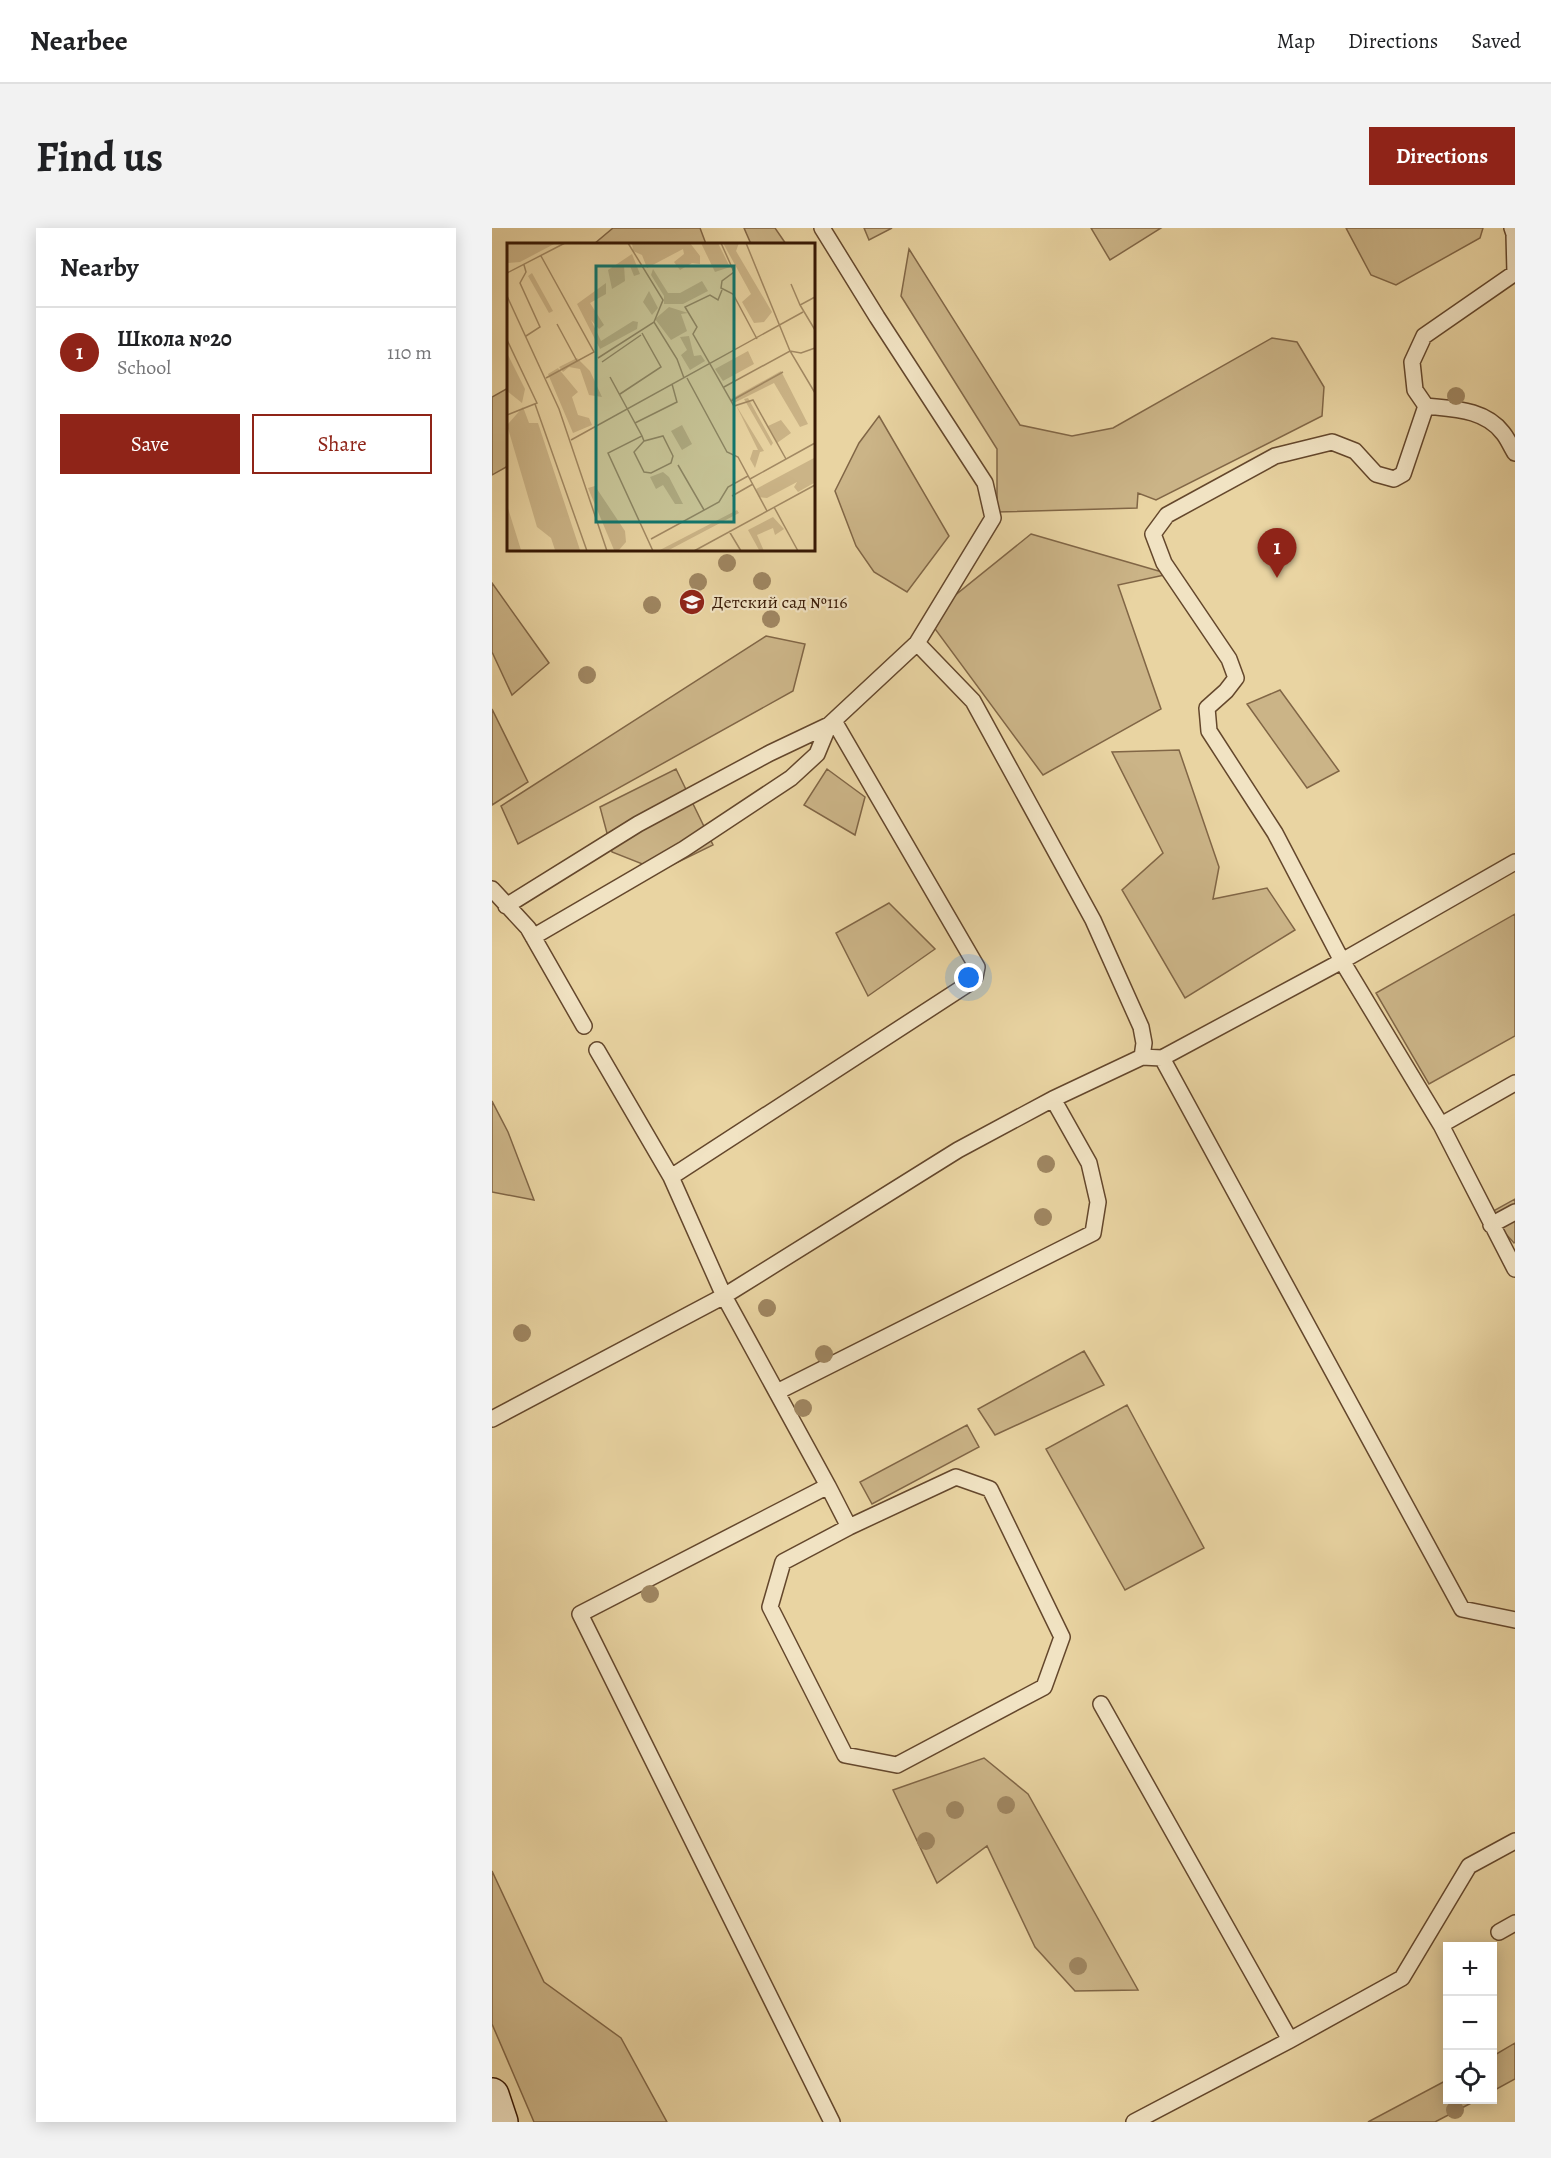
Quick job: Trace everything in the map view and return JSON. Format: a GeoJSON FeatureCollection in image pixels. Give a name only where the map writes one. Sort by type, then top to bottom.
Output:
{"type":"FeatureCollection","features":[{"type":"Feature","properties":{"kind":"main road"},"geometry":{"type":"LineString","coordinates":[[492,2095],[501,2122]]}},
{"type":"Feature","properties":{"kind":"lane"},"geometry":{"type":"LineString","coordinates":[[506,906],[638,824],[770,753],[832,723],[917,643],[993,518],[985,483],[822,228]]}},
{"type":"Feature","properties":{"kind":"lane"},"geometry":{"type":"LineString","coordinates":[[1512,228],[1515,273],[1424,336],[1412,362],[1415,390],[1426,406],[1472,411],[1489,420],[1503,432],[1515,453]]}},
{"type":"Feature","properties":{"kind":"lane"},"geometry":{"type":"LineString","coordinates":[[1426,406],[1403,474],[1394,479],[1376,474],[1355,451],[1332,442],[1275,456],[1167,515],[1153,534],[1164,563],[1229,659],[1236,678],[1226,691],[1207,708],[1209,732],[1275,833],[1342,961],[1441,1125],[1515,1269]]}},
{"type":"Feature","properties":{"kind":"lane"},"geometry":{"type":"LineString","coordinates":[[917,643],[973,701],[1093,920],[1141,1027],[1144,1043],[1142,1057]]}},
{"type":"Feature","properties":{"kind":"lane"},"geometry":{"type":"LineString","coordinates":[[533,937],[684,849],[791,778],[817,754],[832,723]]}},
{"type":"Feature","properties":{"kind":"lane"},"geometry":{"type":"LineString","coordinates":[[671,1177],[968,984],[975,977],[977,967],[832,723]]}},
{"type":"Feature","properties":{"kind":"lane"},"geometry":{"type":"LineString","coordinates":[[492,1419],[724,1296],[958,1150],[1142,1057],[1162,1058],[1342,961],[1515,862]]}},
{"type":"Feature","properties":{"kind":"lane"},"geometry":{"type":"LineString","coordinates":[[492,888],[528,928],[584,1026]]}},
{"type":"Feature","properties":{"kind":"lane"},"geometry":{"type":"LineString","coordinates":[[597,1050],[671,1177],[724,1296],[849,1527]]}},
{"type":"Feature","properties":{"kind":"lane"},"geometry":{"type":"LineString","coordinates":[[1162,1058],[1462,1609],[1515,1620]]}},
{"type":"Feature","properties":{"kind":"lane"},"geometry":{"type":"LineString","coordinates":[[1441,1125],[1515,1083]]}},
{"type":"Feature","properties":{"kind":"lane"},"geometry":{"type":"LineString","coordinates":[[777,1392],[1093,1233],[1098,1202],[1089,1163],[1053,1100]]}},
{"type":"Feature","properties":{"kind":"lane"},"geometry":{"type":"LineString","coordinates":[[1491,1225],[1515,1212]]}},
{"type":"Feature","properties":{"kind":"lane"},"geometry":{"type":"LineString","coordinates":[[956,1477],[990,1489],[1062,1637],[1044,1687],[897,1766],[844,1755],[770,1607],[783,1562],[849,1527],[956,1477]]}},
{"type":"Feature","properties":{"kind":"lane"},"geometry":{"type":"LineString","coordinates":[[828,1486],[580,1614],[832,2122]]}},
{"type":"Feature","properties":{"kind":"lane"},"geometry":{"type":"LineString","coordinates":[[1101,1704],[1290,2040]]}},
{"type":"Feature","properties":{"kind":"lane"},"geometry":{"type":"LineString","coordinates":[[1134,2122],[1402,1978],[1469,1866],[1515,1841]]}},
{"type":"Feature","properties":{"kind":"lane"},"geometry":{"type":"LineString","coordinates":[[1499,1932],[1515,1923]]}},
{"type":"Feature","properties":{"kind":"shaded area"},"geometry":{"type":"Polygon","coordinates":[[[613,228],[700,228],[706,243],[595,243],[613,228]]]}},
{"type":"Feature","properties":{"kind":"shaded area"},"geometry":{"type":"Polygon","coordinates":[[[744,228],[775,228],[785,243],[751,243],[744,228]]]}},
{"type":"Feature","properties":{"kind":"shaded area"},"geometry":{"type":"Polygon","coordinates":[[[864,228],[892,228],[869,240],[864,228]]]}},
{"type":"Feature","properties":{"kind":"shaded area"},"geometry":{"type":"Polygon","coordinates":[[[1091,228],[1161,228],[1110,260],[1091,228]]]}},
{"type":"Feature","properties":{"kind":"shaded area"},"geometry":{"type":"Polygon","coordinates":[[[1346,228],[1483,228],[1480,238],[1396,285],[1371,275],[1346,228]]]}},
{"type":"Feature","properties":{"kind":"shaded area"},"geometry":{"type":"Polygon","coordinates":[[[909,249],[1020,425],[1072,436],[1113,428],[1272,338],[1297,342],[1324,387],[1322,416],[1156,500],[1138,493],[1137,508],[997,512],[997,449],[901,296],[909,249]]]}},
{"type":"Feature","properties":{"kind":"shaded area"},"geometry":{"type":"Polygon","coordinates":[[[507,389],[507,467],[492,475],[492,397],[507,389]]]}},
{"type":"Feature","properties":{"kind":"shaded area"},"geometry":{"type":"Polygon","coordinates":[[[879,416],[949,536],[907,592],[874,572],[856,546],[835,491],[859,443],[879,416]]]}},
{"type":"Feature","properties":{"kind":"shaded area"},"geometry":{"type":"Polygon","coordinates":[[[1031,534],[1169,574],[1118,585],[1161,709],[1043,775],[927,618],[1031,534]]]}},
{"type":"Feature","properties":{"kind":"shaded area"},"geometry":{"type":"Polygon","coordinates":[[[492,583],[549,663],[512,695],[492,652],[492,583]]]}},
{"type":"Feature","properties":{"kind":"shaded area"},"geometry":{"type":"Polygon","coordinates":[[[766,636],[805,644],[793,691],[518,844],[501,806],[766,636]]]}},
{"type":"Feature","properties":{"kind":"shaded area"},"geometry":{"type":"Polygon","coordinates":[[[1280,690],[1339,771],[1307,788],[1247,704],[1280,690]]]}},
{"type":"Feature","properties":{"kind":"shaded area"},"geometry":{"type":"Polygon","coordinates":[[[492,709],[528,782],[492,805],[492,709]]]}},
{"type":"Feature","properties":{"kind":"shaded area"},"geometry":{"type":"Polygon","coordinates":[[[1179,750],[1219,867],[1213,899],[1267,888],[1295,930],[1185,998],[1122,890],[1163,853],[1112,752],[1179,750]]]}},
{"type":"Feature","properties":{"kind":"shaded area"},"geometry":{"type":"Polygon","coordinates":[[[676,769],[713,845],[660,871],[612,852],[600,807],[676,769]]]}},
{"type":"Feature","properties":{"kind":"shaded area"},"geometry":{"type":"Polygon","coordinates":[[[827,769],[865,797],[855,835],[804,805],[827,769]]]}},
{"type":"Feature","properties":{"kind":"shaded area"},"geometry":{"type":"Polygon","coordinates":[[[889,903],[935,949],[868,996],[836,933],[889,903]]]}},
{"type":"Feature","properties":{"kind":"shaded area"},"geometry":{"type":"Polygon","coordinates":[[[1515,914],[1515,1036],[1429,1084],[1376,993],[1515,914]]]}},
{"type":"Feature","properties":{"kind":"shaded area"},"geometry":{"type":"Polygon","coordinates":[[[492,1101],[508,1132],[534,1200],[492,1192],[492,1101]]]}},
{"type":"Feature","properties":{"kind":"shaded area"},"geometry":{"type":"Polygon","coordinates":[[[1515,1199],[1515,1242],[1514,1243],[1488,1214],[1515,1199]]]}},
{"type":"Feature","properties":{"kind":"shaded area"},"geometry":{"type":"Polygon","coordinates":[[[1084,1351],[1104,1385],[995,1435],[978,1409],[1084,1351]]]}},
{"type":"Feature","properties":{"kind":"shaded area"},"geometry":{"type":"Polygon","coordinates":[[[1127,1405],[1204,1548],[1125,1590],[1046,1449],[1127,1405]]]}},
{"type":"Feature","properties":{"kind":"shaded area"},"geometry":{"type":"Polygon","coordinates":[[[967,1425],[979,1447],[872,1504],[860,1482],[967,1425]]]}},
{"type":"Feature","properties":{"kind":"shaded area"},"geometry":{"type":"Polygon","coordinates":[[[984,1758],[1028,1794],[1138,1990],[1075,1991],[1035,1947],[987,1846],[937,1883],[893,1790],[984,1758]]]}},
{"type":"Feature","properties":{"kind":"shaded area"},"geometry":{"type":"Polygon","coordinates":[[[492,1871],[544,1982],[621,2038],[667,2122],[534,2122],[492,2024],[492,1871]]]}},
{"type":"Feature","properties":{"kind":"shaded area"},"geometry":{"type":"Polygon","coordinates":[[[1515,2043],[1515,2079],[1497,2089],[1497,2054],[1515,2043]]]}},
{"type":"Feature","properties":{"kind":"shaded area"},"geometry":{"type":"Polygon","coordinates":[[[1443,2082],[1443,2104],[1469,2104],[1435,2122],[1368,2122],[1443,2082]]]}},
{"type":"Feature","properties":{"kind":"place","name":"Школа №20"},"geometry":{"type":"Point","coordinates":[1277,578]}},
{"type":"Feature","properties":{"kind":"place","name":"Детский сад №116"},"geometry":{"type":"Point","coordinates":[692,602]}}]}
